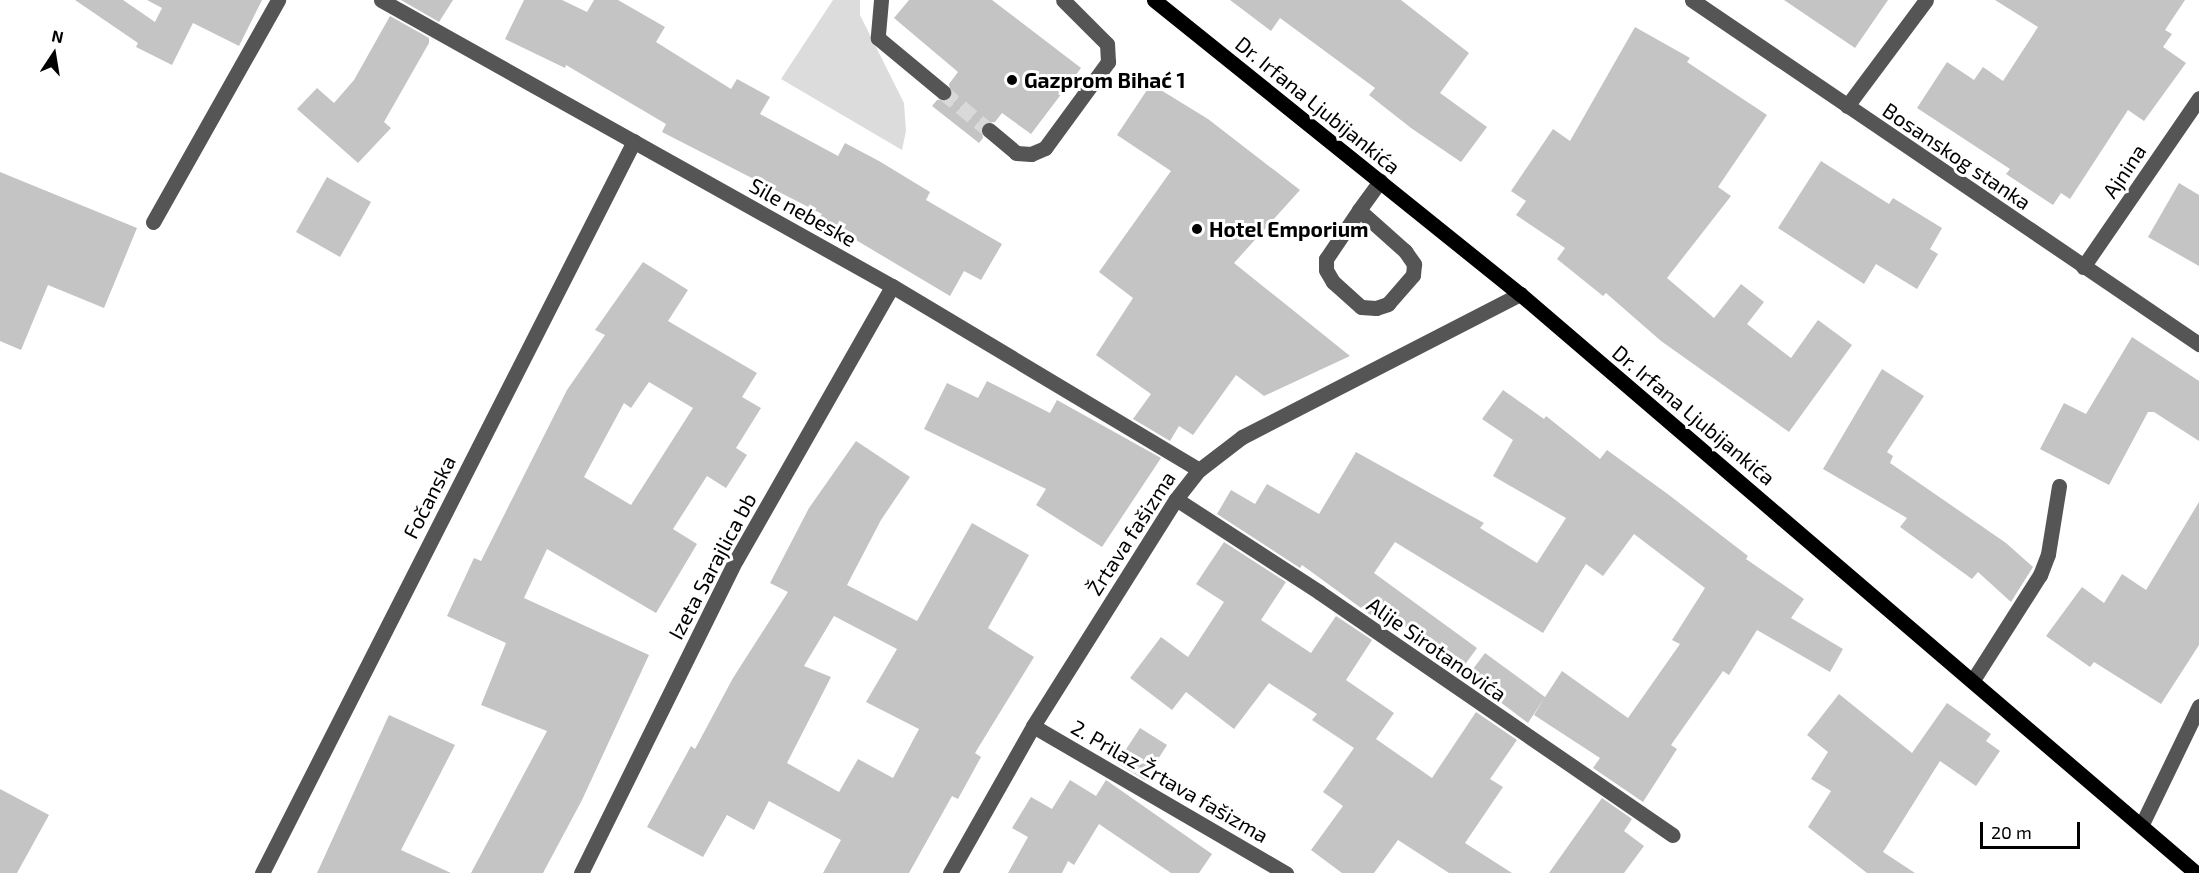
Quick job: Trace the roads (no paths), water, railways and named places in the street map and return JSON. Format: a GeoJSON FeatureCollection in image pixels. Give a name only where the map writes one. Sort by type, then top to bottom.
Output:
{"type":"FeatureCollection","features":[{"type":"Feature","properties":{"kind":"main road","name":"Dr. Irfana Ljubijankića"},"geometry":{"type":"LineString","coordinates":[[1154,0],[1520,294],[2142,824],[2196,873]]}},
{"type":"Feature","properties":{"kind":"street"},"geometry":{"type":"LineString","coordinates":[[153,222],[278,0]]}},
{"type":"Feature","properties":{"kind":"street","name":"Sile nebeske"},"geometry":{"type":"LineString","coordinates":[[381,0],[892,286],[1199,470]]}},
{"type":"Feature","properties":{"kind":"street"},"geometry":{"type":"LineString","coordinates":[[881,0],[878,38],[943,92]]}},
{"type":"Feature","properties":{"kind":"street"},"geometry":{"type":"LineString","coordinates":[[989,130],[1016,153],[1031,154],[1045,148],[1108,62],[1107,44],[1063,0]]}},
{"type":"Feature","properties":{"kind":"street","name":"Bosanskog stanka"},"geometry":{"type":"LineString","coordinates":[[1692,0],[2199,344]]}},
{"type":"Feature","properties":{"kind":"street"},"geometry":{"type":"LineString","coordinates":[[1847,106],[1926,0]]}},
{"type":"Feature","properties":{"kind":"street","name":"Ajnina"},"geometry":{"type":"LineString","coordinates":[[2083,267],[2199,98]]}},
{"type":"Feature","properties":{"kind":"street","name":"Fočanska"},"geometry":{"type":"LineString","coordinates":[[262,873],[634,141]]}},
{"type":"Feature","properties":{"kind":"street"},"geometry":{"type":"LineString","coordinates":[[1359,210],[1405,251],[1414,264],[1413,275],[1388,304],[1376,308],[1361,307],[1333,282],[1326,270],[1326,259],[1359,210],[1380,181]]}},
{"type":"Feature","properties":{"kind":"street","name":"Izeta Sarajlica bb"},"geometry":{"type":"LineString","coordinates":[[581,873],[736,560],[892,286]]}},
{"type":"Feature","properties":{"kind":"street","name":"Žrtava fašizma"},"geometry":{"type":"LineString","coordinates":[[950,873],[1033,726],[1176,499],[1199,470],[1242,437],[1520,294]]}},
{"type":"Feature","properties":{"kind":"street"},"geometry":{"type":"LineString","coordinates":[[1973,680],[2040,575],[2048,554],[2059,486]]}},
{"type":"Feature","properties":{"kind":"street","name":"Alije Sirotanovića"},"geometry":{"type":"LineString","coordinates":[[1176,499],[1319,592],[1673,835]]}},
{"type":"Feature","properties":{"kind":"street"},"geometry":{"type":"LineString","coordinates":[[2142,824],[2199,706]]}},
{"type":"Feature","properties":{"kind":"street","name":"2. Prilaz Žrtava fašizma"},"geometry":{"type":"LineString","coordinates":[[1033,726],[1286,873]]}},
{"type":"Feature","properties":{"kind":"tunnel"},"geometry":{"type":"LineString","coordinates":[[943,92],[989,130]]}},
{"type":"Feature","properties":{"kind":"place","name":"Gazprom Bihać 1"},"geometry":{"type":"Point","coordinates":[1012,80]}},
{"type":"Feature","properties":{"kind":"place","name":"Hotel Emporium"},"geometry":{"type":"Point","coordinates":[1197,229]}}]}
